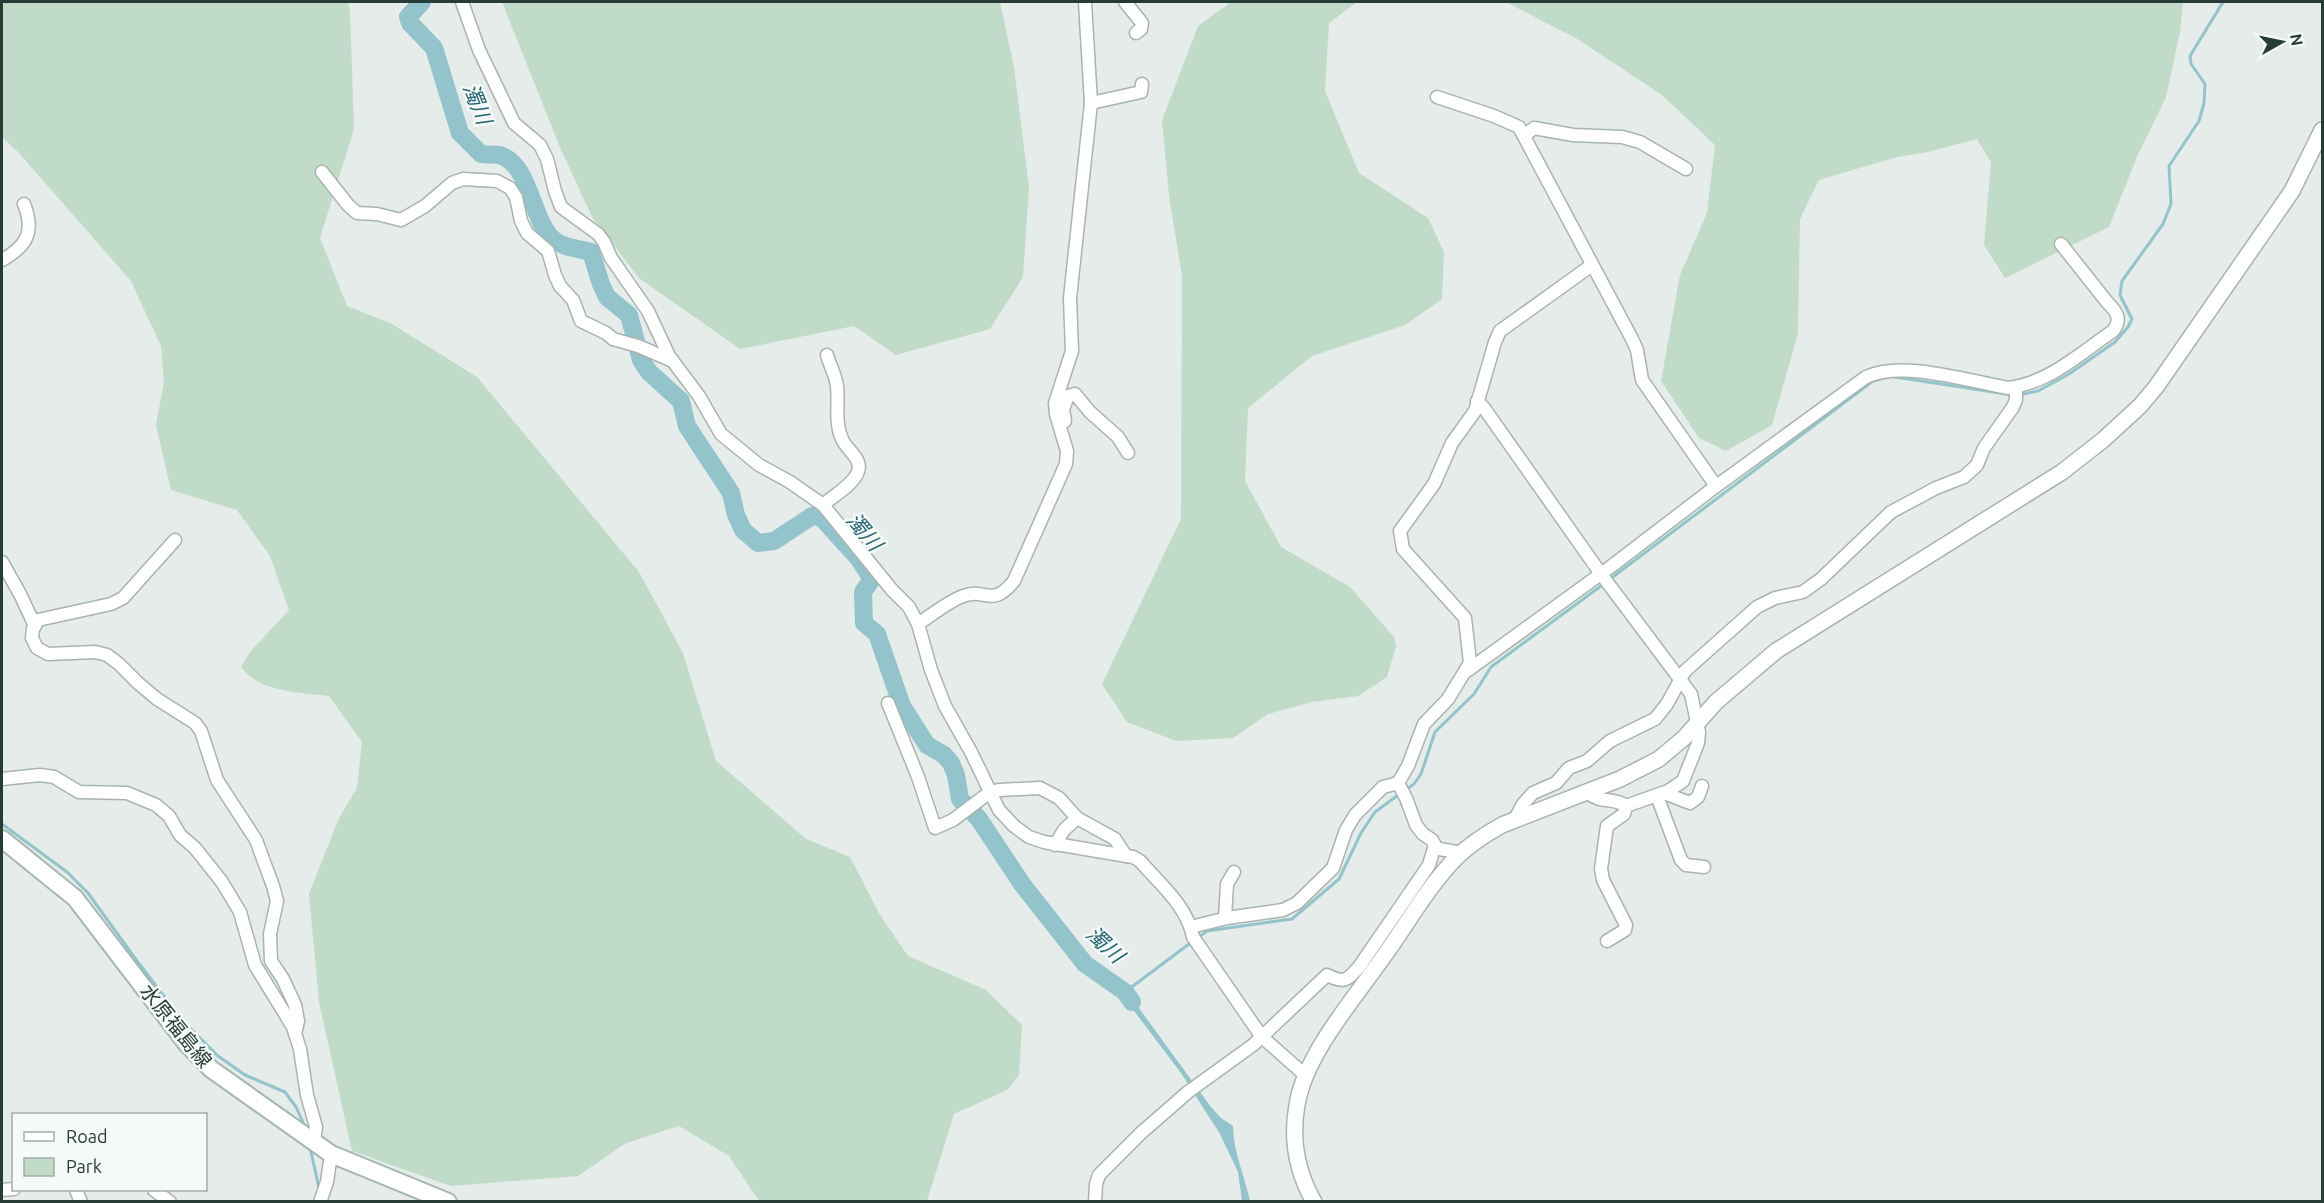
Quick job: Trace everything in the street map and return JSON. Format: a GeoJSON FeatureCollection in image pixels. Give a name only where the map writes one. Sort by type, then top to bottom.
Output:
{"type":"FeatureCollection","features":[{"type":"Feature","properties":{"kind":"main road","name":"水原福島線"},"geometry":{"type":"LineString","coordinates":[[2,839],[75,898],[186,1043],[211,1069],[331,1154],[448,1202]]}},
{"type":"Feature","properties":{"kind":"street"},"geometry":{"type":"LineString","coordinates":[[462,2],[480,50],[514,123],[540,145],[561,207],[598,234],[648,311],[673,361],[699,396],[721,434],[759,465],[790,482],[823,505],[892,590],[909,607],[918,624],[931,670],[945,706],[971,752],[999,810],[1014,826],[1029,837],[1055,845],[1126,856],[1140,861],[1175,901],[1194,936],[1262,1037],[1305,1076]]}},
{"type":"Feature","properties":{"kind":"street"},"geometry":{"type":"LineString","coordinates":[[918,624],[963,596],[996,596],[1004,593],[1014,581],[1066,464],[1067,451],[1055,403],[1071,358],[1070,298],[1091,103],[1085,2]]}},
{"type":"Feature","properties":{"kind":"street"},"geometry":{"type":"LineString","coordinates":[[1125,2],[1142,23],[1141,29],[1136,33]]}},
{"type":"Feature","properties":{"kind":"street"},"geometry":{"type":"LineString","coordinates":[[1091,103],[1141,92],[1142,84]]}},
{"type":"Feature","properties":{"kind":"street"},"geometry":{"type":"LineString","coordinates":[[1437,97],[1519,127],[1637,350],[1642,380],[1716,486]]}},
{"type":"Feature","properties":{"kind":"street"},"geometry":{"type":"LineString","coordinates":[[1524,136],[1534,128],[1573,135],[1622,136],[1640,142],[1686,169]]}},
{"type":"Feature","properties":{"kind":"street"},"geometry":{"type":"LineString","coordinates":[[1314,1202],[1299,1167],[1294,1135],[1297,1104],[1305,1076],[1324,1042],[1429,890],[1462,853],[1486,834],[1515,819],[1587,792],[1659,759],[1685,737],[1716,702],[1776,651],[2062,472],[2103,440],[2140,406],[2173,364],[2292,191],[2322,130]]}},
{"type":"Feature","properties":{"kind":"street"},"geometry":{"type":"LineString","coordinates":[[322,172],[357,213],[377,214],[401,220],[425,206],[452,183],[463,179],[497,181],[510,188],[516,196],[521,221],[527,233],[548,251],[560,286],[573,300],[581,321],[613,339],[638,346],[673,361]]}},
{"type":"Feature","properties":{"kind":"street"},"geometry":{"type":"LineString","coordinates":[[2,260],[24,243],[29,233],[29,220],[24,204]]}},
{"type":"Feature","properties":{"kind":"street"},"geometry":{"type":"LineString","coordinates":[[1515,819],[1523,804],[1533,793],[1556,783],[1569,768],[1587,761],[1610,741],[1655,719],[1667,704],[1685,671],[1757,607],[1775,598],[1803,592],[1821,579],[1891,512],[1936,488],[1964,477],[1977,465],[1984,448],[2013,407],[2016,393],[2051,375],[2113,331],[2118,325],[2119,316],[2061,244]]}},
{"type":"Feature","properties":{"kind":"street"},"geometry":{"type":"LineString","coordinates":[[1095,1202],[1096,1184],[1100,1175],[1141,1133],[1188,1092],[1262,1037],[1271,1026],[1328,975],[1342,981],[1348,979],[1359,967],[1429,865],[1434,848],[1432,840],[1416,825],[1402,790],[1408,766],[1424,724],[1449,699],[1470,663],[1466,618],[1403,549],[1400,531],[1434,484],[1452,443],[1474,411],[1500,331],[1592,265]]}},
{"type":"Feature","properties":{"kind":"street"},"geometry":{"type":"LineString","coordinates":[[823,505],[852,480],[859,466],[856,457],[843,442],[838,427],[837,387],[827,356]]}},
{"type":"Feature","properties":{"kind":"street"},"geometry":{"type":"LineString","coordinates":[[1467,671],[1606,580],[1716,486],[1842,394],[1874,374],[1912,370],[2008,388],[2016,393]]}},
{"type":"Feature","properties":{"kind":"street"},"geometry":{"type":"LineString","coordinates":[[1064,439],[1067,433],[1063,409],[1065,400],[1068,396],[1075,394],[1090,412],[1118,437],[1128,453]]}},
{"type":"Feature","properties":{"kind":"street"},"geometry":{"type":"LineString","coordinates":[[1477,401],[1485,408],[1606,580],[1691,694],[1699,732],[1698,743],[1683,781],[1661,794],[1626,807],[1615,801],[1596,800],[1587,792]]}},
{"type":"Feature","properties":{"kind":"street"},"geometry":{"type":"LineString","coordinates":[[175,540],[123,598],[111,604],[38,620],[32,638],[37,648],[48,654],[95,652],[107,655],[157,699],[195,723],[201,731],[217,780],[256,840],[273,886],[277,901],[270,934],[271,961],[283,979],[295,1005],[298,1021],[295,1034]]}},
{"type":"Feature","properties":{"kind":"street"},"geometry":{"type":"LineString","coordinates":[[2,562],[35,626]]}},
{"type":"Feature","properties":{"kind":"street"},"geometry":{"type":"LineString","coordinates":[[888,703],[918,777],[935,828],[940,828],[990,792],[1040,788],[1059,798],[1077,818],[1115,839],[1126,856]]}},
{"type":"Feature","properties":{"kind":"street"},"geometry":{"type":"LineString","coordinates":[[2,779],[40,775],[54,777],[79,792],[127,793],[156,805],[169,816],[180,835],[195,849],[222,882],[240,912],[255,965],[274,994],[295,1034],[316,1127],[314,1140]]}},
{"type":"Feature","properties":{"kind":"street"},"geometry":{"type":"LineString","coordinates":[[1661,794],[1690,803],[1698,797],[1702,786]]}},
{"type":"Feature","properties":{"kind":"street"},"geometry":{"type":"LineString","coordinates":[[1194,936],[1225,918],[1283,910],[1296,903],[1333,868],[1346,830],[1355,815],[1383,787],[1402,790]]}},
{"type":"Feature","properties":{"kind":"street"},"geometry":{"type":"LineString","coordinates":[[1661,794],[1681,860],[1686,865],[1704,867]]}},
{"type":"Feature","properties":{"kind":"street"},"geometry":{"type":"LineString","coordinates":[[1607,941],[1626,930],[1626,926],[1601,869],[1605,832],[1607,826],[1624,814],[1626,807]]}},
{"type":"Feature","properties":{"kind":"street"},"geometry":{"type":"LineString","coordinates":[[1055,845],[1064,830],[1077,818]]}},
{"type":"Feature","properties":{"kind":"street"},"geometry":{"type":"LineString","coordinates":[[1434,848],[1462,853]]}},
{"type":"Feature","properties":{"kind":"street"},"geometry":{"type":"LineString","coordinates":[[1225,918],[1227,884],[1234,872]]}},
{"type":"Feature","properties":{"kind":"street"},"geometry":{"type":"LineString","coordinates":[[320,1202],[327,1182],[331,1154]]}},
{"type":"Feature","properties":{"kind":"street"},"geometry":{"type":"LineString","coordinates":[[155,1191],[170,1202]]}},
{"type":"Feature","properties":{"kind":"green space"},"geometry":{"type":"Polygon","coordinates":[[[2,2],[348,2],[354,129],[320,238],[347,306],[392,324],[477,377],[639,572],[683,653],[716,761],[806,839],[850,857],[880,915],[908,956],[986,990],[1022,1025],[1019,1075],[1007,1090],[954,1114],[927,1201],[759,1201],[729,1156],[679,1126],[626,1143],[578,1176],[451,1186],[352,1151],[319,1002],[309,894],[339,818],[357,788],[362,742],[329,696],[270,687],[249,676],[241,667],[250,652],[289,610],[270,556],[237,510],[171,490],[156,425],[164,382],[161,346],[131,281],[18,152],[2,137],[2,2]]]}},
{"type":"Feature","properties":{"kind":"green space"},"geometry":{"type":"Polygon","coordinates":[[[502,2],[1000,2],[1014,67],[1029,188],[1023,277],[990,329],[896,355],[854,326],[740,349],[639,278],[592,217],[559,145],[502,2]]]}},
{"type":"Feature","properties":{"kind":"green space"},"geometry":{"type":"Polygon","coordinates":[[[1231,2],[1357,2],[1329,23],[1325,91],[1359,173],[1428,218],[1444,252],[1442,299],[1405,325],[1312,356],[1248,408],[1245,481],[1281,547],[1350,587],[1394,637],[1396,646],[1387,677],[1358,696],[1312,702],[1268,714],[1233,738],[1176,741],[1127,722],[1102,684],[1181,519],[1182,276],[1169,196],[1162,120],[1198,26],[1231,2]]]}},
{"type":"Feature","properties":{"kind":"green space"},"geometry":{"type":"Polygon","coordinates":[[[1506,2],[2183,2],[2180,32],[2166,97],[2137,157],[2109,227],[2005,278],[1984,245],[1991,162],[1977,139],[1928,152],[1897,157],[1819,180],[1800,219],[1798,333],[1772,425],[1726,451],[1699,438],[1661,381],[1680,275],[1707,213],[1715,145],[1662,95],[1579,40],[1506,2]]]}},
{"type":"Feature","properties":{"kind":"water","name":"濁川"},"geometry":{"type":"Polygon","coordinates":[[[1113,983],[1128,993],[1211,1107],[1233,1126],[1237,1154],[1250,1201],[1242,1201],[1238,1172],[1220,1134],[1181,1073],[1113,983]]]}},
{"type":"Feature","properties":{"kind":"waterway","name":"濁川"},"geometry":{"type":"LineString","coordinates":[[422,2],[408,17],[410,23],[434,48],[460,133],[481,154],[499,155],[509,160],[517,168],[543,226],[553,239],[568,247],[591,252],[607,297],[629,315],[641,360],[649,372],[681,401],[687,426],[731,493],[736,515],[743,530],[758,543],[774,541],[812,516],[822,518],[859,559],[872,579],[863,592],[864,623],[877,634],[902,706],[927,745],[944,755],[951,763],[956,775],[960,799],[979,819],[1022,884],[1085,964],[1125,992],[1132,1002]]}},
{"type":"Feature","properties":{"kind":"waterway"},"geometry":{"type":"LineString","coordinates":[[2019,395],[2038,391],[2069,374],[2115,342],[2128,327],[2132,319],[2120,295],[2122,281],[2163,224],[2171,204],[2169,166],[2199,121],[2204,103],[2205,84],[2191,64],[2190,56],[2223,2]]}},
{"type":"Feature","properties":{"kind":"waterway"},"geometry":{"type":"LineString","coordinates":[[1610,579],[1873,381],[1888,377]]}},
{"type":"Feature","properties":{"kind":"waterway"},"geometry":{"type":"LineString","coordinates":[[1895,377],[2013,395]]}},
{"type":"Feature","properties":{"kind":"waterway"},"geometry":{"type":"LineString","coordinates":[[1407,789],[1421,774],[1435,732],[1474,694],[1491,667],[1605,583]]}},
{"type":"Feature","properties":{"kind":"waterway"},"geometry":{"type":"LineString","coordinates":[[1199,937],[1207,931],[1292,919],[1339,879],[1361,833],[1375,812],[1401,793]]}},
{"type":"Feature","properties":{"kind":"waterway"},"geometry":{"type":"LineString","coordinates":[[2,824],[67,872],[88,893],[184,1022],[218,1056],[245,1075],[285,1092],[296,1107],[306,1129]]}},
{"type":"Feature","properties":{"kind":"waterway"},"geometry":{"type":"LineString","coordinates":[[1125,992],[1193,941]]}},
{"type":"Feature","properties":{"kind":"waterway"},"geometry":{"type":"LineString","coordinates":[[310,1147],[320,1193]]}},
{"type":"Feature","properties":{"kind":"waterway"},"geometry":{"type":"LineString","coordinates":[[323,1199],[330,1202]]}}]}
